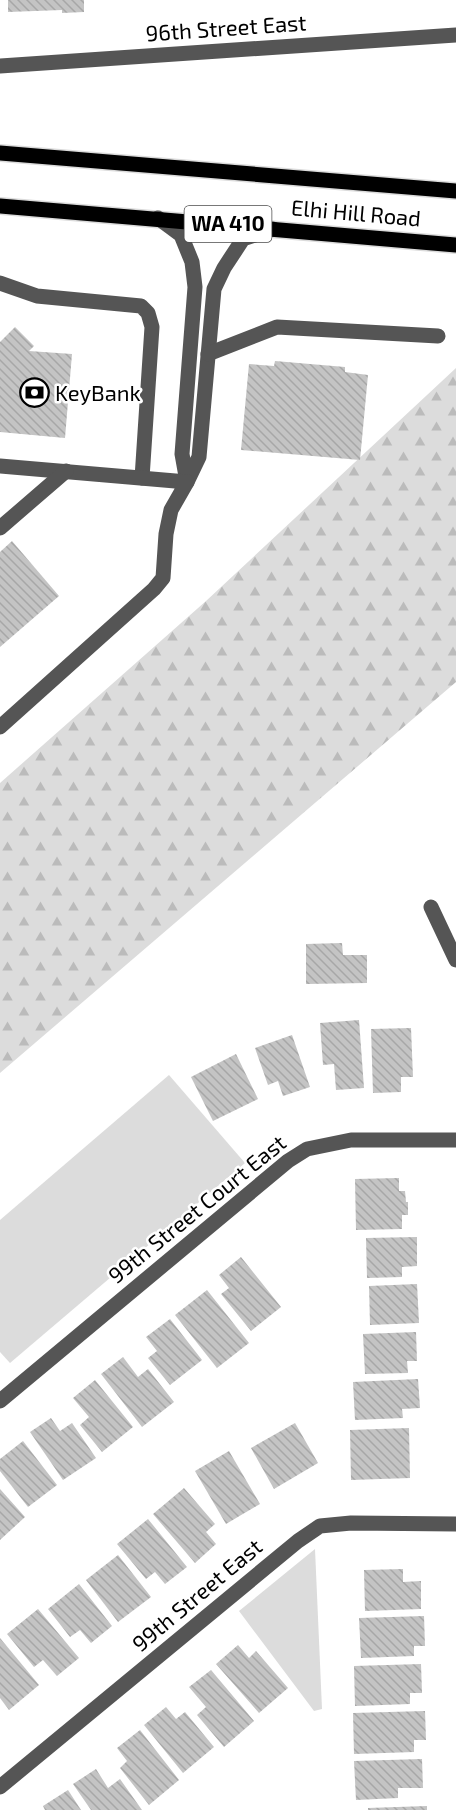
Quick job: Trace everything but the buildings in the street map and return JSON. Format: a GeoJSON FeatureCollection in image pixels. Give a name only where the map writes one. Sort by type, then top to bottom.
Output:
{"type":"FeatureCollection","features":[{"type":"Feature","properties":{"kind":"main road","name":"Elhi Hill Road"},"geometry":{"type":"LineString","coordinates":[[0,153],[456,191]]}},
{"type":"Feature","properties":{"kind":"main road","name":"Elhi Hill Road"},"geometry":{"type":"LineString","coordinates":[[0,206],[456,245]]}},
{"type":"Feature","properties":{"kind":"street","name":"96th Street East"},"geometry":{"type":"LineString","coordinates":[[0,66],[456,35]]}},
{"type":"Feature","properties":{"kind":"street"},"geometry":{"type":"LineString","coordinates":[[158,218],[181,236],[192,262],[195,286],[182,454],[187,482]]}},
{"type":"Feature","properties":{"kind":"street"},"geometry":{"type":"LineString","coordinates":[[0,727],[164,578],[166,534],[171,510],[199,457],[214,289],[224,268],[243,239],[276,228]]}},
{"type":"Feature","properties":{"kind":"street"},"geometry":{"type":"LineString","coordinates":[[0,282],[37,296],[141,306],[148,313],[152,327],[142,478]]}},
{"type":"Feature","properties":{"kind":"street"},"geometry":{"type":"LineString","coordinates":[[208,354],[277,327],[438,336]]}},
{"type":"Feature","properties":{"kind":"street"},"geometry":{"type":"LineString","coordinates":[[0,466],[187,482]]}},
{"type":"Feature","properties":{"kind":"street"},"geometry":{"type":"LineString","coordinates":[[0,528],[66,471]]}},
{"type":"Feature","properties":{"kind":"street"},"geometry":{"type":"LineString","coordinates":[[430,907],[456,960]]}},
{"type":"Feature","properties":{"kind":"street","name":"99th Street Court East"},"geometry":{"type":"LineString","coordinates":[[0,1401],[288,1161],[307,1149],[351,1140],[456,1140]]}},
{"type":"Feature","properties":{"kind":"street","name":"99th Street East"},"geometry":{"type":"LineString","coordinates":[[0,1787],[298,1541],[320,1526],[351,1523],[456,1524]]}},
{"type":"Feature","properties":{"kind":"green space"},"geometry":{"type":"Polygon","coordinates":[[[456,368],[456,682],[0,1073],[0,783],[206,601],[456,368]]]}},
{"type":"Feature","properties":{"kind":"green space"},"geometry":{"type":"Polygon","coordinates":[[[169,1075],[245,1163],[10,1363],[0,1352],[0,1220],[169,1075]]]}},
{"type":"Feature","properties":{"kind":"green space"},"geometry":{"type":"Polygon","coordinates":[[[315,1549],[322,1709],[314,1711],[239,1611],[315,1549]]]}},
{"type":"Feature","properties":{"kind":"place","name":"KeyBank"},"geometry":{"type":"Point","coordinates":[34,393]}}]}
